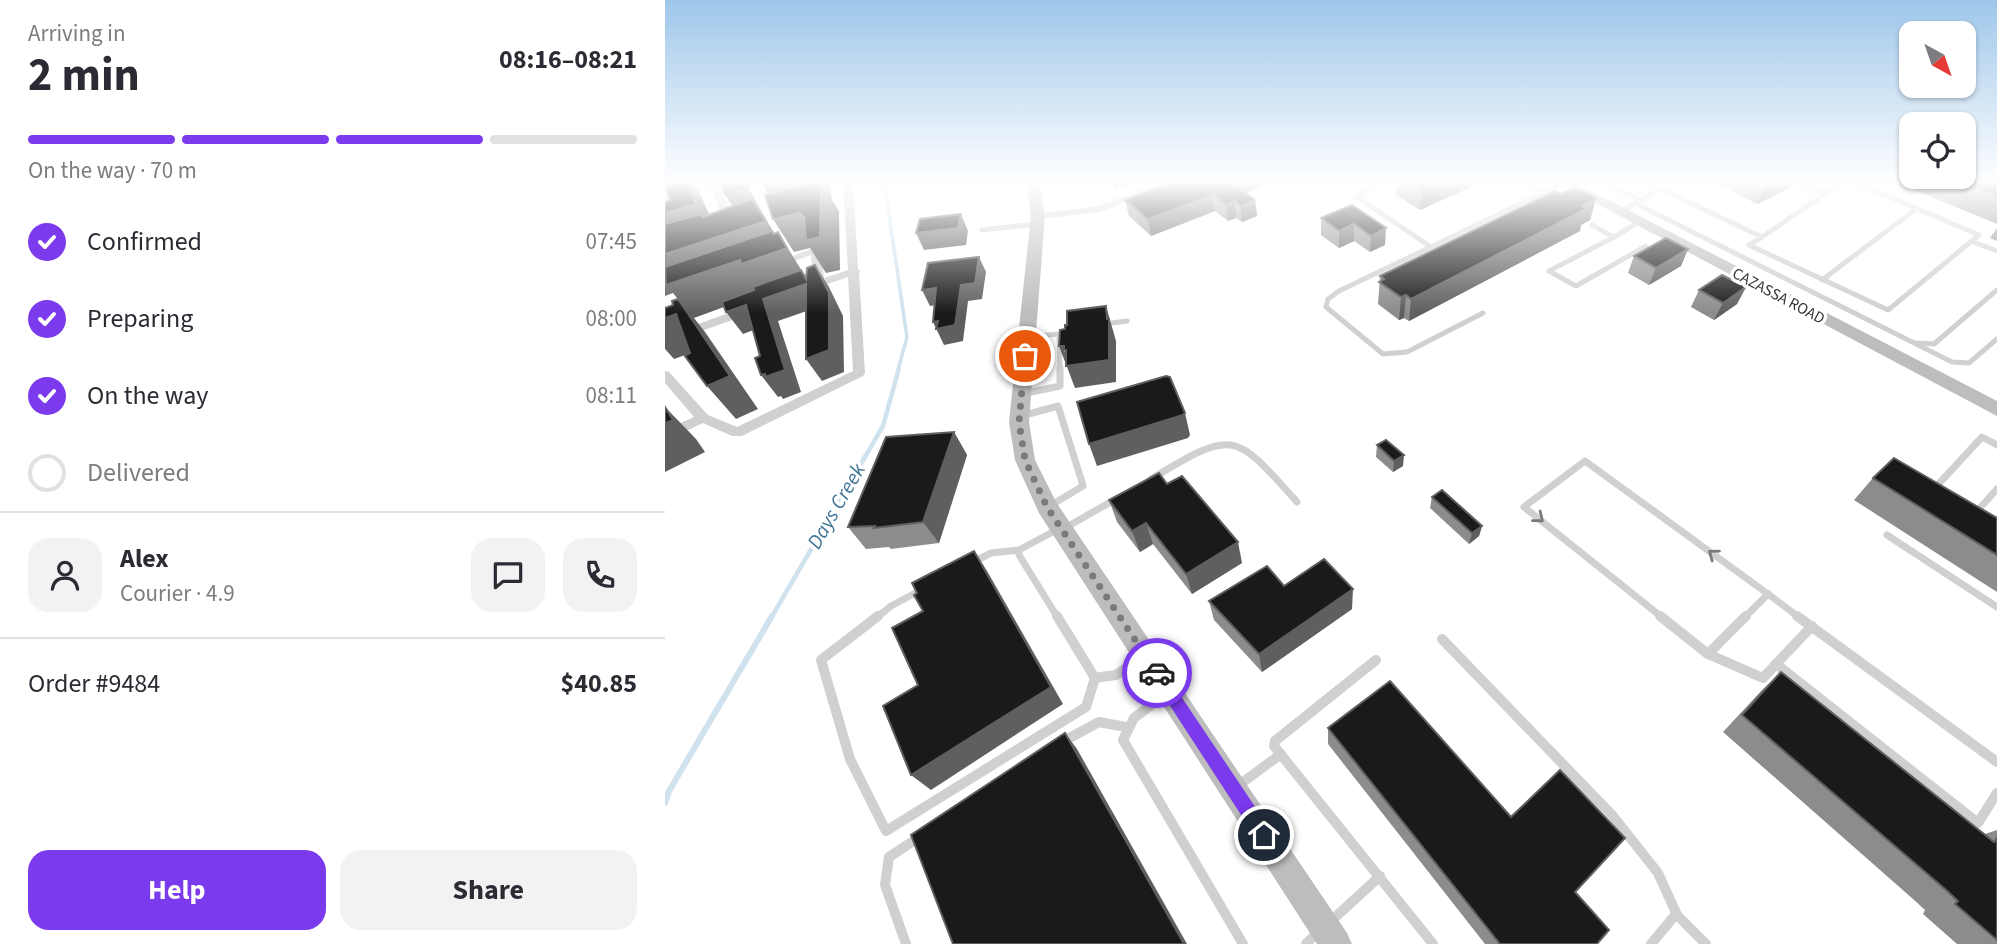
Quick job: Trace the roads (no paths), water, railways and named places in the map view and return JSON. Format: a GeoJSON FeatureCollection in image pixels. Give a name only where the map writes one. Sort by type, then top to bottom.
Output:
{"type":"FeatureCollection","features":[{"type":"Feature","properties":{"kind":"street"},"geometry":{"type":"LineString","coordinates":[[730,225],[734,237]]}},
{"type":"Feature","properties":{"kind":"street"},"geometry":{"type":"LineString","coordinates":[[665,374],[703,418],[737,433],[859,373],[855,271],[846,225]]}},
{"type":"Feature","properties":{"kind":"street"},"geometry":{"type":"LineString","coordinates":[[1037,225],[1020,406],[1025,460],[1047,507],[1330,935]]}},
{"type":"Feature","properties":{"kind":"street","name":"CAZASSA ROAD"},"geometry":{"type":"LineString","coordinates":[[1645,225],[1997,409]]}},
{"type":"Feature","properties":{"kind":"street"},"geometry":{"type":"LineString","coordinates":[[765,268],[816,250],[820,284]]}},
{"type":"Feature","properties":{"kind":"street"},"geometry":{"type":"LineString","coordinates":[[807,289],[855,271]]}},
{"type":"Feature","properties":{"kind":"street"},"geometry":{"type":"LineString","coordinates":[[665,340],[682,327],[758,306]]}},
{"type":"Feature","properties":{"kind":"street"},"geometry":{"type":"LineString","coordinates":[[665,436],[703,418]]}},
{"type":"Feature","properties":{"kind":"lane"},"geometry":{"type":"LineString","coordinates":[[982,230],[1009,225]]}},
{"type":"Feature","properties":{"kind":"lane"},"geometry":{"type":"LineString","coordinates":[[1399,225],[1431,247]]}},
{"type":"Feature","properties":{"kind":"lane"},"geometry":{"type":"LineString","coordinates":[[1477,225],[1339,291],[1328,299],[1327,307],[1383,354],[1407,352],[1483,313]]}},
{"type":"Feature","properties":{"kind":"lane"},"geometry":{"type":"LineString","coordinates":[[1592,225],[1614,237]]}},
{"type":"Feature","properties":{"kind":"lane"},"geometry":{"type":"LineString","coordinates":[[1634,225],[1549,271],[1576,286],[1646,246]]}},
{"type":"Feature","properties":{"kind":"lane"},"geometry":{"type":"LineString","coordinates":[[1683,225],[1952,362],[1969,363],[1997,339]]}},
{"type":"Feature","properties":{"kind":"lane"},"geometry":{"type":"LineString","coordinates":[[1737,225],[1762,237]]}},
{"type":"Feature","properties":{"kind":"lane"},"geometry":{"type":"LineString","coordinates":[[1780,225],[1749,245],[1888,310],[1979,235],[1955,225]]}},
{"type":"Feature","properties":{"kind":"lane"},"geometry":{"type":"LineString","coordinates":[[1822,280],[1895,225]]}},
{"type":"Feature","properties":{"kind":"lane"},"geometry":{"type":"LineString","coordinates":[[1971,241],[1997,251]]}},
{"type":"Feature","properties":{"kind":"lane"},"geometry":{"type":"LineString","coordinates":[[1911,342],[1934,344],[1997,290]]}},
{"type":"Feature","properties":{"kind":"lane"},"geometry":{"type":"LineString","coordinates":[[1091,326],[1127,321]]}},
{"type":"Feature","properties":{"kind":"lane"},"geometry":{"type":"LineString","coordinates":[[1027,337],[1059,334],[1068,329]]}},
{"type":"Feature","properties":{"kind":"lane"},"geometry":{"type":"LineString","coordinates":[[1020,406],[1060,387],[1059,334]]}},
{"type":"Feature","properties":{"kind":"lane"},"geometry":{"type":"LineString","coordinates":[[1020,406],[1058,407],[1083,486],[1077,492],[1047,507]]}},
{"type":"Feature","properties":{"kind":"lane"},"geometry":{"type":"LineString","coordinates":[[1943,496],[1933,490],[1982,437],[1997,445]]}},
{"type":"Feature","properties":{"kind":"lane"},"geometry":{"type":"LineString","coordinates":[[1142,485],[1201,451],[1222,444],[1237,445],[1249,453],[1297,502]]}},
{"type":"Feature","properties":{"kind":"lane"},"geometry":{"type":"LineString","coordinates":[[1812,626],[1763,678],[1708,654],[1524,507],[1585,461],[1812,626],[1997,762]]}},
{"type":"Feature","properties":{"kind":"lane"},"geometry":{"type":"LineString","coordinates":[[1997,489],[1975,509],[1997,521]]}},
{"type":"Feature","properties":{"kind":"lane"},"geometry":{"type":"LineString","coordinates":[[969,565],[991,553],[1019,550],[1119,498]]}},
{"type":"Feature","properties":{"kind":"lane"},"geometry":{"type":"LineString","coordinates":[[1887,535],[1997,607]]}},
{"type":"Feature","properties":{"kind":"lane"},"geometry":{"type":"LineString","coordinates":[[936,582],[891,606],[821,660],[850,759],[886,831],[1086,707],[1095,678],[1019,555],[1019,550]]}},
{"type":"Feature","properties":{"kind":"lane"},"geometry":{"type":"LineString","coordinates":[[1708,654],[1768,594]]}},
{"type":"Feature","properties":{"kind":"lane"},"geometry":{"type":"LineString","coordinates":[[1442,639],[1613,816],[1658,873],[1677,915],[1706,944]]}},
{"type":"Feature","properties":{"kind":"lane"},"geometry":{"type":"LineString","coordinates":[[1095,678],[1116,675],[1145,655]]}},
{"type":"Feature","properties":{"kind":"lane"},"geometry":{"type":"LineString","coordinates":[[1375,660],[1275,741],[1274,746],[1433,944]]}},
{"type":"Feature","properties":{"kind":"lane"},"geometry":{"type":"LineString","coordinates":[[1776,664],[1978,823],[1997,793]]}},
{"type":"Feature","properties":{"kind":"lane"},"geometry":{"type":"LineString","coordinates":[[1169,692],[1136,715],[1126,727],[1123,740],[1243,944]]}},
{"type":"Feature","properties":{"kind":"lane"},"geometry":{"type":"LineString","coordinates":[[1048,751],[1099,722],[1126,727]]}},
{"type":"Feature","properties":{"kind":"lane"},"geometry":{"type":"LineString","coordinates":[[1234,789],[1281,754]]}},
{"type":"Feature","properties":{"kind":"lane"},"geometry":{"type":"LineString","coordinates":[[907,944],[885,885],[889,857],[935,827]]}},
{"type":"Feature","properties":{"kind":"lane"},"geometry":{"type":"LineString","coordinates":[[1306,944],[1330,935],[1380,876]]}},
{"type":"Feature","properties":{"kind":"lane"},"geometry":{"type":"LineString","coordinates":[[1651,944],[1677,915]]}},
{"type":"Feature","properties":{"kind":"waterway","name":"Days Creek"},"geometry":{"type":"LineString","coordinates":[[890,225],[907,337],[898,370]]}},
{"type":"Feature","properties":{"kind":"waterway","name":"Days Creek"},"geometry":{"type":"LineString","coordinates":[[771,618],[883,426],[899,368]]}},
{"type":"Feature","properties":{"kind":"waterway","name":"Days Creek"},"geometry":{"type":"LineString","coordinates":[[665,803],[669,791],[772,616]]}}]}
